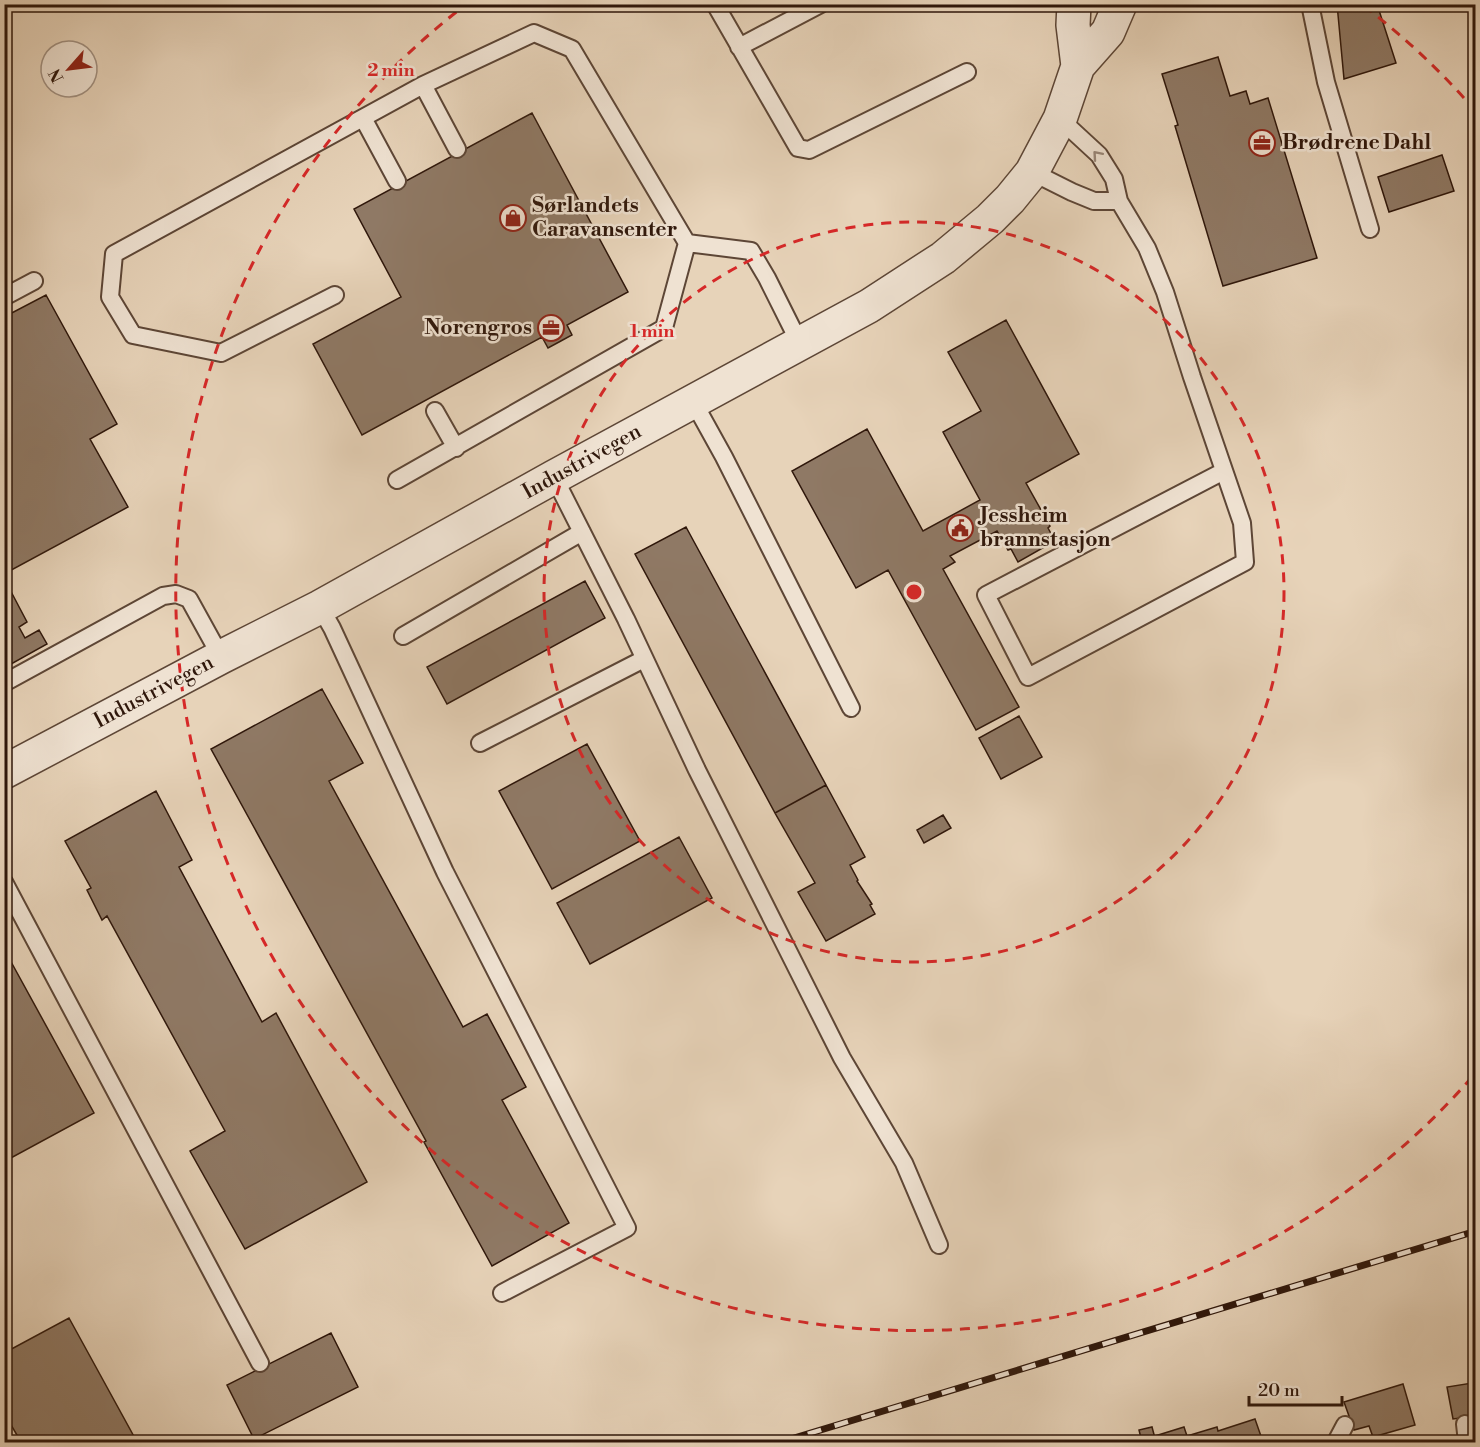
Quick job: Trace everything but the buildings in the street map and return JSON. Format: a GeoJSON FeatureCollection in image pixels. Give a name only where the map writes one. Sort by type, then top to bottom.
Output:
{"type":"FeatureCollection","features":[{"type":"Feature","properties":{"kind":"street","name":"Industrivegen"},"geometry":{"type":"LineString","coordinates":[[1074,4],[1073,25],[1078,66]]}},
{"type":"Feature","properties":{"kind":"street","name":"Industrivegen"},"geometry":{"type":"LineString","coordinates":[[4,772],[221,657],[320,608],[554,477],[870,306],[943,258],[990,219],[1032,172],[1060,119],[1078,66],[1108,32],[1120,4]]}},
{"type":"Feature","properties":{"kind":"lane"},"geometry":{"type":"LineString","coordinates":[[715,4],[798,148],[809,150],[967,72]]}},
{"type":"Feature","properties":{"kind":"lane"},"geometry":{"type":"LineString","coordinates":[[740,47],[821,4]]}},
{"type":"Feature","properties":{"kind":"lane"},"geometry":{"type":"LineString","coordinates":[[1310,4],[1326,82],[1370,229]]}},
{"type":"Feature","properties":{"kind":"lane"},"geometry":{"type":"LineString","coordinates":[[335,295],[221,353],[133,335],[110,297],[114,254],[423,85],[534,33],[572,49],[687,243],[664,328],[397,480]]}},
{"type":"Feature","properties":{"kind":"lane"},"geometry":{"type":"LineString","coordinates":[[423,85],[457,148]]}},
{"type":"Feature","properties":{"kind":"lane"},"geometry":{"type":"LineString","coordinates":[[363,118],[397,181]]}},
{"type":"Feature","properties":{"kind":"lane"},"geometry":{"type":"LineString","coordinates":[[1060,119],[1099,155],[1114,179],[1119,201],[1147,248],[1165,292],[1242,523],[1245,562],[1028,677],[986,595],[1224,471]]}},
{"type":"Feature","properties":{"kind":"lane"},"geometry":{"type":"LineString","coordinates":[[1032,172],[1094,201],[1119,201]]}},
{"type":"Feature","properties":{"kind":"lane"},"geometry":{"type":"LineString","coordinates":[[687,243],[751,251],[800,345]]}},
{"type":"Feature","properties":{"kind":"lane"},"geometry":{"type":"LineString","coordinates":[[4,297],[34,281]]}},
{"type":"Feature","properties":{"kind":"lane"},"geometry":{"type":"LineString","coordinates":[[693,401],[724,457],[851,708]]}},
{"type":"Feature","properties":{"kind":"lane"},"geometry":{"type":"LineString","coordinates":[[435,411],[456,448]]}},
{"type":"Feature","properties":{"kind":"lane"},"geometry":{"type":"LineString","coordinates":[[554,477],[697,770],[842,1058],[904,1163],[939,1245]]}},
{"type":"Feature","properties":{"kind":"lane"},"geometry":{"type":"LineString","coordinates":[[403,636],[582,532]]}},
{"type":"Feature","properties":{"kind":"lane"},"geometry":{"type":"LineString","coordinates":[[4,683],[163,596],[176,594],[189,599],[221,657]]}},
{"type":"Feature","properties":{"kind":"lane"},"geometry":{"type":"LineString","coordinates":[[320,608],[332,628],[445,872],[627,1228],[502,1293]]}},
{"type":"Feature","properties":{"kind":"lane"},"geometry":{"type":"LineString","coordinates":[[480,743],[644,658]]}},
{"type":"Feature","properties":{"kind":"lane"},"geometry":{"type":"LineString","coordinates":[[4,882],[260,1363]]}},
{"type":"Feature","properties":{"kind":"lane"},"geometry":{"type":"LineString","coordinates":[[1465,1424],[1467,1443]]}},
{"type":"Feature","properties":{"kind":"lane"},"geometry":{"type":"LineString","coordinates":[[1336,1443],[1345,1425]]}},
{"type":"Feature","properties":{"kind":"railway"},"geometry":{"type":"LineString","coordinates":[[781,1442],[1476,1231]]}},
{"type":"Feature","properties":{"kind":"place","name":"Brødrene Dahl"},"geometry":{"type":"Point","coordinates":[1262,143]}},
{"type":"Feature","properties":{"kind":"place","name":"Sørlandets Caravansenter"},"geometry":{"type":"Point","coordinates":[513,218]}},
{"type":"Feature","properties":{"kind":"place","name":"Norengros"},"geometry":{"type":"Point","coordinates":[551,328]}},
{"type":"Feature","properties":{"kind":"place","name":"Jessheim brannstasjon"},"geometry":{"type":"Point","coordinates":[960,528]}}]}
